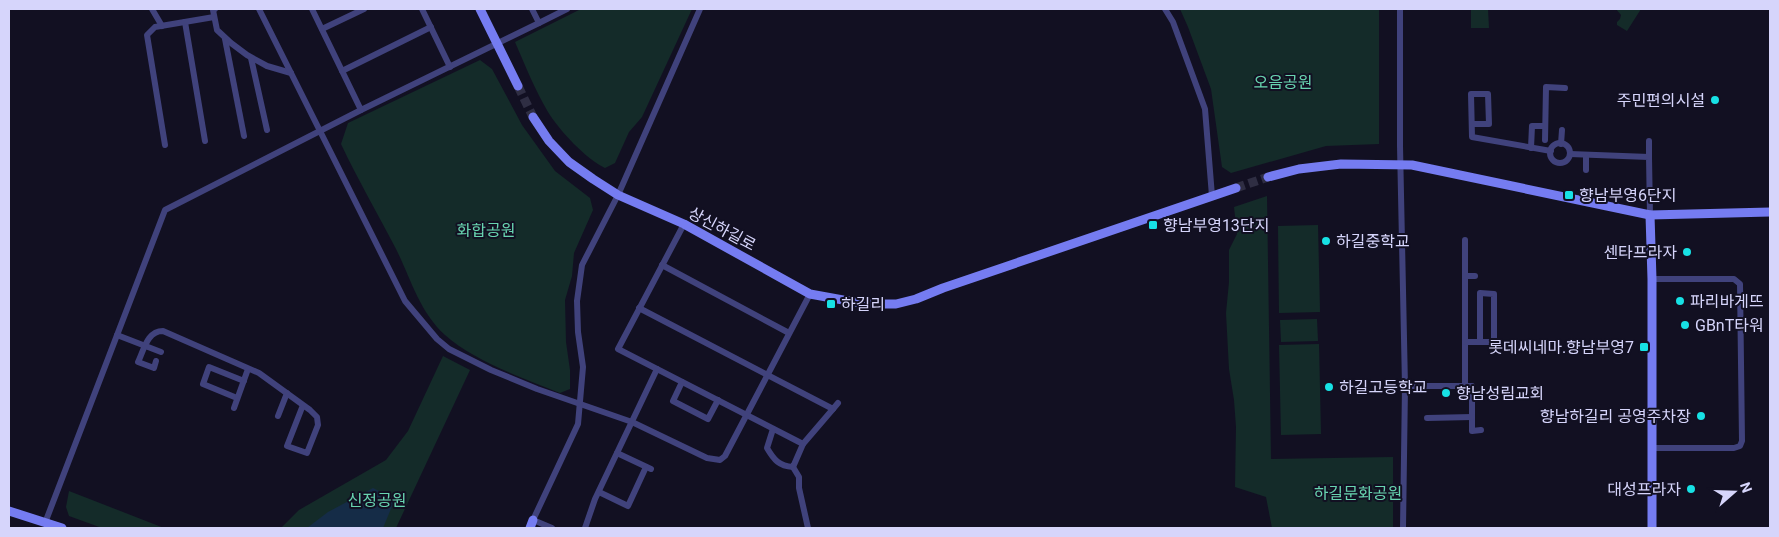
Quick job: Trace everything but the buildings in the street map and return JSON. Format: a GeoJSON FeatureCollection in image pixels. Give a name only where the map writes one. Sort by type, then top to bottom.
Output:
{"type":"FeatureCollection","features":[{"type":"Feature","properties":{"kind":"street"},"geometry":{"type":"LineString","coordinates":[[152,9],[162,26]]}},
{"type":"Feature","properties":{"kind":"street"},"geometry":{"type":"LineString","coordinates":[[215,9],[213,10],[217,30],[225,38],[251,58],[267,66],[292,73]]}},
{"type":"Feature","properties":{"kind":"street"},"geometry":{"type":"LineString","coordinates":[[259,9],[405,301],[437,339],[450,349],[491,370],[537,389],[632,422],[707,458],[717,460],[725,456],[810,294]]}},
{"type":"Feature","properties":{"kind":"street"},"geometry":{"type":"LineString","coordinates":[[312,9],[361,110]]}},
{"type":"Feature","properties":{"kind":"street"},"geometry":{"type":"LineString","coordinates":[[322,29],[364,9]]}},
{"type":"Feature","properties":{"kind":"street"},"geometry":{"type":"LineString","coordinates":[[422,9],[450,67]]}},
{"type":"Feature","properties":{"kind":"street"},"geometry":{"type":"LineString","coordinates":[[480,9],[518,86]]}},
{"type":"Feature","properties":{"kind":"street"},"geometry":{"type":"LineString","coordinates":[[532,9],[538,23]]}},
{"type":"Feature","properties":{"kind":"street"},"geometry":{"type":"LineString","coordinates":[[45,526],[165,210],[320,130],[567,9]]}},
{"type":"Feature","properties":{"kind":"street"},"geometry":{"type":"LineString","coordinates":[[552,528],[531,524],[578,424],[583,367],[578,332],[577,301],[582,265],[618,195],[700,9]]}},
{"type":"Feature","properties":{"kind":"street"},"geometry":{"type":"LineString","coordinates":[[1165,9],[1173,22],[1205,109],[1212,196]]}},
{"type":"Feature","properties":{"kind":"street"},"geometry":{"type":"LineString","coordinates":[[1400,9],[1405,386],[1403,528]]}},
{"type":"Feature","properties":{"kind":"street"},"geometry":{"type":"LineString","coordinates":[[166,145],[147,35],[155,27],[214,17]]}},
{"type":"Feature","properties":{"kind":"street"},"geometry":{"type":"LineString","coordinates":[[185,22],[205,141]]}},
{"type":"Feature","properties":{"kind":"street"},"geometry":{"type":"LineString","coordinates":[[342,71],[431,27]]}},
{"type":"Feature","properties":{"kind":"street"},"geometry":{"type":"LineString","coordinates":[[225,38],[244,136]]}},
{"type":"Feature","properties":{"kind":"street"},"geometry":{"type":"LineString","coordinates":[[251,58],[267,130]]}},
{"type":"Feature","properties":{"kind":"street"},"geometry":{"type":"LineString","coordinates":[[1545,140],[1546,87],[1565,88]]}},
{"type":"Feature","properties":{"kind":"street"},"geometry":{"type":"LineString","coordinates":[[1472,124],[1489,124],[1488,94],[1471,94],[1472,137],[1551,151]]}},
{"type":"Feature","properties":{"kind":"street","name":"상신하길로"},"geometry":{"type":"LineString","coordinates":[[533,117],[550,141],[569,162],[618,195],[684,224],[810,294],[854,302],[896,304],[916,299],[943,288],[1236,188]]}},
{"type":"Feature","properties":{"kind":"street"},"geometry":{"type":"LineString","coordinates":[[1531,148],[1532,126],[1545,126]]}},
{"type":"Feature","properties":{"kind":"street"},"geometry":{"type":"LineString","coordinates":[[1561,144],[1562,130]]}},
{"type":"Feature","properties":{"kind":"street"},"geometry":{"type":"LineString","coordinates":[[1649,141],[1652,279],[1652,528]]}},
{"type":"Feature","properties":{"kind":"street"},"geometry":{"type":"LineString","coordinates":[[1561,144],[1567,146],[1570,154],[1566,161],[1560,163],[1552,159],[1551,151],[1555,145],[1561,144]]}},
{"type":"Feature","properties":{"kind":"street"},"geometry":{"type":"LineString","coordinates":[[1570,154],[1649,157]]}},
{"type":"Feature","properties":{"kind":"street"},"geometry":{"type":"LineString","coordinates":[[1586,155],[1586,170]]}},
{"type":"Feature","properties":{"kind":"street"},"geometry":{"type":"LineString","coordinates":[[1268,177],[1299,169],[1340,164],[1401,165],[1424,167],[1650,215],[1770,212]]}},
{"type":"Feature","properties":{"kind":"street"},"geometry":{"type":"LineString","coordinates":[[684,224],[618,349],[803,444]]}},
{"type":"Feature","properties":{"kind":"street"},"geometry":{"type":"LineString","coordinates":[[1465,240],[1465,386]]}},
{"type":"Feature","properties":{"kind":"street"},"geometry":{"type":"LineString","coordinates":[[662,266],[789,334]]}},
{"type":"Feature","properties":{"kind":"street"},"geometry":{"type":"LineString","coordinates":[[1465,276],[1474,276]]}},
{"type":"Feature","properties":{"kind":"street"},"geometry":{"type":"LineString","coordinates":[[1652,279],[1734,279],[1740,284],[1742,441],[1740,446],[1734,448],[1652,448]]}},
{"type":"Feature","properties":{"kind":"street"},"geometry":{"type":"LineString","coordinates":[[1465,342],[1480,342],[1494,342],[1494,294],[1480,293],[1480,342]]}},
{"type":"Feature","properties":{"kind":"street"},"geometry":{"type":"LineString","coordinates":[[640,308],[833,409]]}},
{"type":"Feature","properties":{"kind":"street"},"geometry":{"type":"LineString","coordinates":[[156,361],[154,368],[138,362],[153,333],[163,331],[259,373],[303,405],[317,417],[318,425],[307,453],[287,446],[303,405]]}},
{"type":"Feature","properties":{"kind":"street"},"geometry":{"type":"LineString","coordinates":[[117,335],[161,352]]}},
{"type":"Feature","properties":{"kind":"street"},"geometry":{"type":"LineString","coordinates":[[237,398],[202,384],[209,367],[244,381]]}},
{"type":"Feature","properties":{"kind":"street"},"geometry":{"type":"LineString","coordinates":[[234,408],[248,369]]}},
{"type":"Feature","properties":{"kind":"street"},"geometry":{"type":"LineString","coordinates":[[585,528],[599,492],[657,369]]}},
{"type":"Feature","properties":{"kind":"street"},"geometry":{"type":"LineString","coordinates":[[682,382],[673,401],[708,419],[718,400]]}},
{"type":"Feature","properties":{"kind":"street"},"geometry":{"type":"LineString","coordinates":[[1405,386],[1472,386],[1472,431],[1481,430]]}},
{"type":"Feature","properties":{"kind":"street"},"geometry":{"type":"LineString","coordinates":[[278,416],[287,393]]}},
{"type":"Feature","properties":{"kind":"street"},"geometry":{"type":"LineString","coordinates":[[793,467],[803,444],[838,403]]}},
{"type":"Feature","properties":{"kind":"street"},"geometry":{"type":"LineString","coordinates":[[1427,418],[1472,417]]}},
{"type":"Feature","properties":{"kind":"street"},"geometry":{"type":"LineString","coordinates":[[773,429],[767,448],[774,460],[783,466],[793,467]]}},
{"type":"Feature","properties":{"kind":"street"},"geometry":{"type":"LineString","coordinates":[[599,492],[628,506],[649,468],[617,453]]}},
{"type":"Feature","properties":{"kind":"street"},"geometry":{"type":"LineString","coordinates":[[793,467],[799,477],[799,488],[808,528]]}},
{"type":"Feature","properties":{"kind":"street"},"geometry":{"type":"LineString","coordinates":[[9,511],[45,526],[62,528]]}},
{"type":"Feature","properties":{"kind":"green space"},"geometry":{"type":"Polygon","coordinates":[[[581,9],[692,9],[642,117],[629,132],[615,163],[605,168],[582,151],[566,135],[548,112],[515,42],[581,9]]]}},
{"type":"Feature","properties":{"kind":"green space","name":"오음공원"},"geometry":{"type":"Polygon","coordinates":[[[1180,9],[1379,9],[1379,144],[1326,146],[1231,173],[1222,167],[1211,89],[1180,9]]]}},
{"type":"Feature","properties":{"kind":"green space"},"geometry":{"type":"Polygon","coordinates":[[[1471,9],[1488,9],[1489,28],[1471,28],[1471,9]]]}},
{"type":"Feature","properties":{"kind":"green space"},"geometry":{"type":"Polygon","coordinates":[[[1616,9],[1641,9],[1627,31],[1617,25],[1621,15],[1616,9]]]}},
{"type":"Feature","properties":{"kind":"green space","name":"화합공원"},"geometry":{"type":"Polygon","coordinates":[[[480,60],[492,69],[522,125],[555,171],[590,198],[593,210],[574,253],[572,276],[565,300],[570,389],[560,393],[515,375],[469,353],[436,326],[416,294],[396,249],[341,144],[348,123],[480,60]]]}},
{"type":"Feature","properties":{"kind":"green space","name":"하길문화공원"},"geometry":{"type":"Polygon","coordinates":[[[1267,196],[1271,459],[1393,457],[1393,528],[1272,528],[1266,497],[1235,487],[1236,427],[1229,369],[1226,313],[1229,282],[1229,250],[1237,234],[1234,207],[1267,196]]]}},
{"type":"Feature","properties":{"kind":"green space"},"geometry":{"type":"Polygon","coordinates":[[[1318,225],[1320,312],[1279,313],[1278,226],[1318,225]]]}},
{"type":"Feature","properties":{"kind":"green space"},"geometry":{"type":"Polygon","coordinates":[[[1317,319],[1318,341],[1281,342],[1280,320],[1317,319]]]}},
{"type":"Feature","properties":{"kind":"green space"},"geometry":{"type":"Polygon","coordinates":[[[1319,344],[1321,434],[1281,435],[1279,345],[1319,344]]]}},
{"type":"Feature","properties":{"kind":"green space","name":"신정공원"},"geometry":{"type":"Polygon","coordinates":[[[443,356],[470,370],[396,528],[281,528],[299,510],[386,460],[408,431],[443,356]]]}},
{"type":"Feature","properties":{"kind":"green space"},"geometry":{"type":"Polygon","coordinates":[[[69,491],[164,528],[102,528],[69,516],[66,507],[69,491]]]}},
{"type":"Feature","properties":{"kind":"water"},"geometry":{"type":"Polygon","coordinates":[[[373,488],[395,499],[383,528],[307,528],[328,512],[373,488]]]}},
{"type":"Feature","properties":{"kind":"tunnel"},"geometry":{"type":"LineString","coordinates":[[518,86],[533,117]]}},
{"type":"Feature","properties":{"kind":"tunnel"},"geometry":{"type":"LineString","coordinates":[[1236,188],[1268,177]]}},
{"type":"Feature","properties":{"kind":"place","name":"주민편의시설"},"geometry":{"type":"Point","coordinates":[1715,100]}},
{"type":"Feature","properties":{"kind":"place","name":"향남부영6단지"},"geometry":{"type":"Point","coordinates":[1569,195]}},
{"type":"Feature","properties":{"kind":"place","name":"향남부영13단지"},"geometry":{"type":"Point","coordinates":[1153,225]}},
{"type":"Feature","properties":{"kind":"place","name":"하길중학교"},"geometry":{"type":"Point","coordinates":[1326,241]}},
{"type":"Feature","properties":{"kind":"place","name":"센타프라자"},"geometry":{"type":"Point","coordinates":[1687,252]}},
{"type":"Feature","properties":{"kind":"place","name":"파리바게뜨"},"geometry":{"type":"Point","coordinates":[1680,301]}},
{"type":"Feature","properties":{"kind":"place","name":"하길리"},"geometry":{"type":"Point","coordinates":[831,304]}},
{"type":"Feature","properties":{"kind":"place","name":"GBnT타워"},"geometry":{"type":"Point","coordinates":[1685,325]}},
{"type":"Feature","properties":{"kind":"place","name":"롯데씨네마.향남부영7"},"geometry":{"type":"Point","coordinates":[1644,347]}},
{"type":"Feature","properties":{"kind":"place","name":"하길고등학교"},"geometry":{"type":"Point","coordinates":[1329,387]}},
{"type":"Feature","properties":{"kind":"place","name":"향남성림교회"},"geometry":{"type":"Point","coordinates":[1446,393]}},
{"type":"Feature","properties":{"kind":"place","name":"향남하길리 공영주차장"},"geometry":{"type":"Point","coordinates":[1701,416]}},
{"type":"Feature","properties":{"kind":"place","name":"대성프라자"},"geometry":{"type":"Point","coordinates":[1691,489]}}]}
